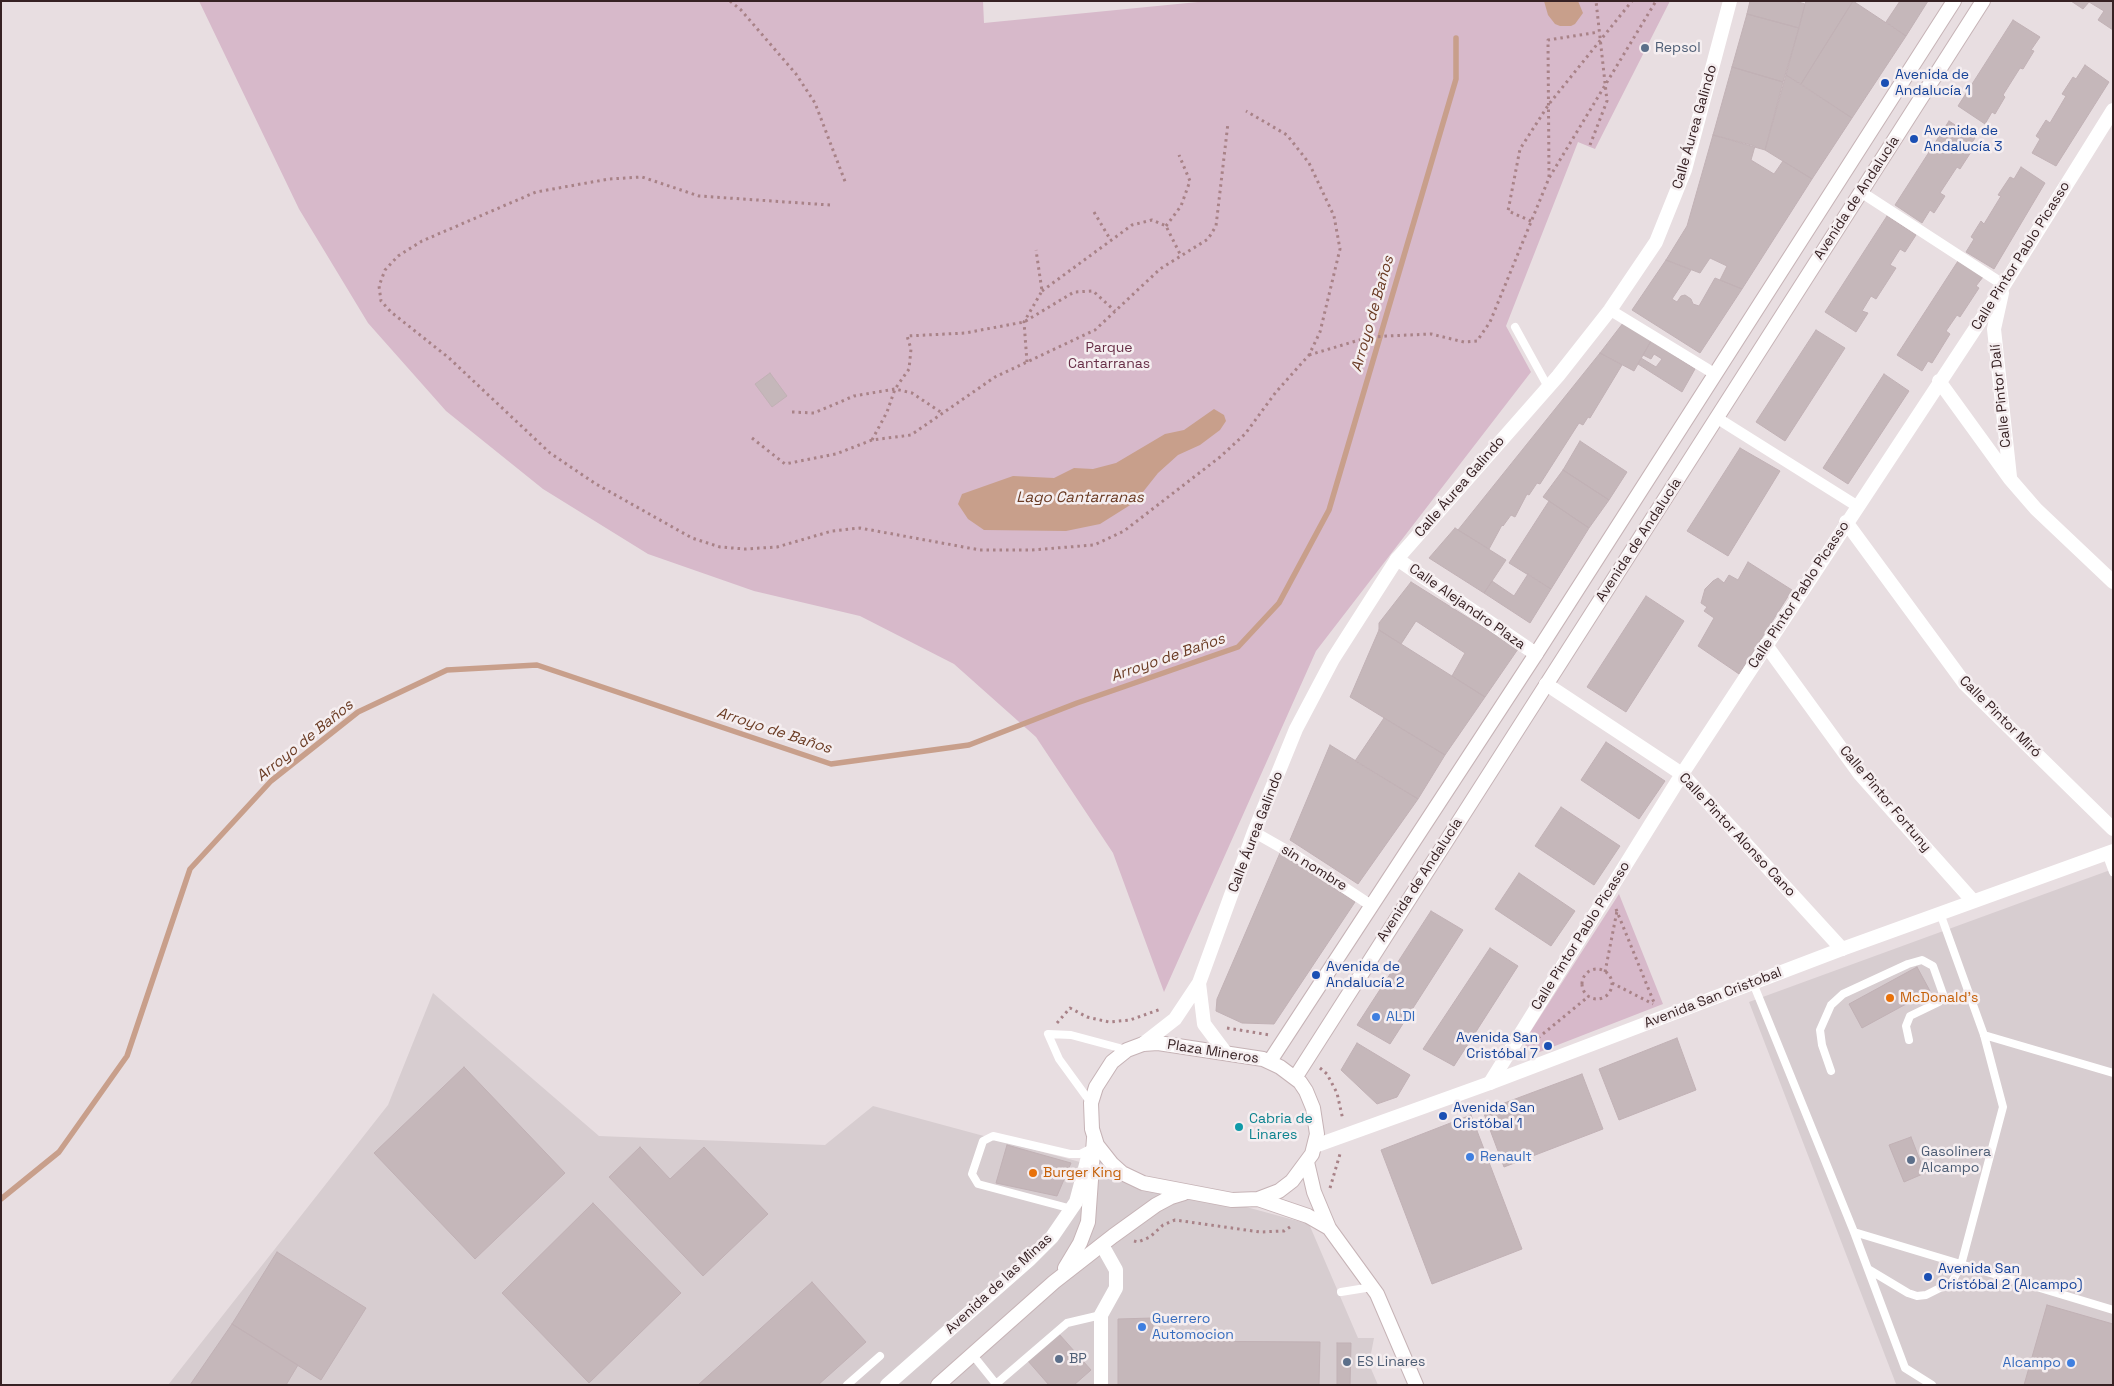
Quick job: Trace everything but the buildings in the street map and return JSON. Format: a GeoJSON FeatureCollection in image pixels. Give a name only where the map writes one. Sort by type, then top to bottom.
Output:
{"type":"FeatureCollection","features":[{"type":"Feature","properties":{"kind":"street","name":"Calle Áurea Galindo"},"geometry":{"type":"LineString","coordinates":[[1199,983],[1254,832],[1296,729],[1333,659],[1397,559],[1548,387],[1610,310],[1656,242],[1685,170],[1730,1]]}},
{"type":"Feature","properties":{"kind":"street","name":"Avenida de Andalucía"},"geometry":{"type":"LineString","coordinates":[[1270,1061],[1536,654],[1954,1]]}},
{"type":"Feature","properties":{"kind":"street","name":"Avenida de Andalucía"},"geometry":{"type":"LineString","coordinates":[[1295,1078],[1983,1]]}},
{"type":"Feature","properties":{"kind":"street","name":"Calle Pintor Pablo Picasso"},"geometry":{"type":"LineString","coordinates":[[1490,1083],[1682,774],[1846,522],[2004,285],[2111,116]]}},
{"type":"Feature","properties":{"kind":"street"},"geometry":{"type":"LineString","coordinates":[[1861,192],[2004,285]]}},
{"type":"Feature","properties":{"kind":"street","name":"Calle Pintor Dalí"},"geometry":{"type":"LineString","coordinates":[[2004,285],[1994,329],[2010,479]]}},
{"type":"Feature","properties":{"kind":"street"},"geometry":{"type":"LineString","coordinates":[[1610,310],[1716,374]]}},
{"type":"Feature","properties":{"kind":"street","name":"Calle Pintor Dalí"},"geometry":{"type":"LineString","coordinates":[[1939,381],[2010,479],[2036,509],[2113,582]]}},
{"type":"Feature","properties":{"kind":"street"},"geometry":{"type":"LineString","coordinates":[[1717,418],[1857,506]]}},
{"type":"Feature","properties":{"kind":"street","name":"Calle Pintor Miró"},"geometry":{"type":"LineString","coordinates":[[1846,522],[1965,684],[2113,829]]}},
{"type":"Feature","properties":{"kind":"street","name":"Calle Alejandro Plaza"},"geometry":{"type":"LineString","coordinates":[[1397,559],[1536,654]]}},
{"type":"Feature","properties":{"kind":"street","name":"Calle Pintor Fortuny"},"geometry":{"type":"LineString","coordinates":[[1766,645],[1859,773],[1973,901]]}},
{"type":"Feature","properties":{"kind":"street","name":"Calle Pintor Alonso Cano"},"geometry":{"type":"LineString","coordinates":[[1546,684],[1682,774],[1842,949]]}},
{"type":"Feature","properties":{"kind":"street","name":"sin nombre"},"geometry":{"type":"LineString","coordinates":[[1254,832],[1298,857],[1372,906]]}},
{"type":"Feature","properties":{"kind":"street","name":"Avenida San Cristobal"},"geometry":{"type":"LineString","coordinates":[[1315,1146],[1490,1083],[1658,1011],[1753,983],[2109,852]]}},
{"type":"Feature","properties":{"kind":"street"},"geometry":{"type":"LineString","coordinates":[[1144,1044],[1175,1019],[1199,983]]}},
{"type":"Feature","properties":{"kind":"street"},"geometry":{"type":"LineString","coordinates":[[1199,983],[1204,1024],[1225,1052]]}},
{"type":"Feature","properties":{"kind":"street","name":"Plaza Mineros"},"geometry":{"type":"LineString","coordinates":[[1144,1044],[1168,1044],[1225,1052],[1270,1061],[1295,1078],[1306,1091],[1317,1125],[1315,1146],[1307,1162],[1286,1186],[1258,1199],[1232,1200],[1159,1187],[1130,1177],[1112,1164],[1092,1144],[1091,1103],[1096,1087],[1106,1069],[1127,1050],[1144,1044]]}},
{"type":"Feature","properties":{"kind":"street"},"geometry":{"type":"LineString","coordinates":[[1054,1282],[1074,1254],[1086,1229],[1089,1214],[1092,1144]]}},
{"type":"Feature","properties":{"kind":"street","name":"Avenida de las Minas"},"geometry":{"type":"LineString","coordinates":[[888,1385],[1029,1260],[1052,1237],[1072,1209],[1082,1186],[1092,1144]]}},
{"type":"Feature","properties":{"kind":"street"},"geometry":{"type":"LineString","coordinates":[[1307,1162],[1314,1192],[1329,1228],[1372,1287],[1403,1352],[1416,1385]]}},
{"type":"Feature","properties":{"kind":"street"},"geometry":{"type":"LineString","coordinates":[[938,1385],[1054,1282],[1113,1236],[1164,1200],[1187,1192]]}},
{"type":"Feature","properties":{"kind":"street"},"geometry":{"type":"LineString","coordinates":[[1258,1199],[1308,1216],[1329,1228]]}},
{"type":"Feature","properties":{"kind":"street"},"geometry":{"type":"LineString","coordinates":[[1101,1385],[1101,1315],[1116,1288],[1116,1270],[1102,1245]]}},
{"type":"Feature","properties":{"kind":"lane"},"geometry":{"type":"LineString","coordinates":[[1515,327],[1548,387]]}},
{"type":"Feature","properties":{"kind":"lane"},"geometry":{"type":"LineString","coordinates":[[2109,852],[2113,872]]}},
{"type":"Feature","properties":{"kind":"lane"},"geometry":{"type":"LineString","coordinates":[[1868,1268],[1908,1293],[1917,1296],[1926,1295],[1945,1287],[1957,1276],[2003,1107],[1984,1035],[1940,913]]}},
{"type":"Feature","properties":{"kind":"lane"},"geometry":{"type":"LineString","coordinates":[[1831,1071],[1822,1045],[1820,1030],[1831,1005],[1843,994],[1908,964],[1922,960],[1933,966],[1943,994],[1939,1002],[1910,1016],[1906,1026],[1909,1040]]}},
{"type":"Feature","properties":{"kind":"lane"},"geometry":{"type":"LineString","coordinates":[[1753,983],[1854,1232],[1905,1368],[1932,1385]]}},
{"type":"Feature","properties":{"kind":"lane"},"geometry":{"type":"LineString","coordinates":[[1091,1103],[1059,1059],[1048,1034],[1071,1035],[1127,1050]]}},
{"type":"Feature","properties":{"kind":"lane"},"geometry":{"type":"LineString","coordinates":[[1984,1035],[2113,1073]]}},
{"type":"Feature","properties":{"kind":"lane"},"geometry":{"type":"LineString","coordinates":[[1072,1209],[978,1184],[972,1174],[983,1141],[993,1136],[1070,1154],[1080,1154],[1092,1144]]}},
{"type":"Feature","properties":{"kind":"lane"},"geometry":{"type":"LineString","coordinates":[[1854,1232],[2113,1310]]}},
{"type":"Feature","properties":{"kind":"lane"},"geometry":{"type":"LineString","coordinates":[[1341,1292],[1372,1287]]}},
{"type":"Feature","properties":{"kind":"lane"},"geometry":{"type":"LineString","coordinates":[[972,1354],[996,1384],[1067,1323],[1101,1315]]}},
{"type":"Feature","properties":{"kind":"lane"},"geometry":{"type":"LineString","coordinates":[[847,1385],[880,1356]]}},
{"type":"Feature","properties":{"kind":"path"},"geometry":{"type":"LineString","coordinates":[[730,1],[741,10],[796,74],[814,103],[846,184]]}},
{"type":"Feature","properties":{"kind":"path"},"geometry":{"type":"LineString","coordinates":[[1590,145],[1607,101],[1596,1]]}},
{"type":"Feature","properties":{"kind":"path"},"geometry":{"type":"LineString","coordinates":[[1531,221],[1508,211],[1520,149],[1549,104],[1632,1]]}},
{"type":"Feature","properties":{"kind":"path"},"geometry":{"type":"LineString","coordinates":[[1309,355],[1366,338],[1386,336],[1431,334],[1464,342],[1477,341],[1490,322],[1549,178],[1656,1]]}},
{"type":"Feature","properties":{"kind":"path"},"geometry":{"type":"LineString","coordinates":[[1549,178],[1548,40],[1599,32]]}},
{"type":"Feature","properties":{"kind":"path"},"geometry":{"type":"LineString","coordinates":[[830,204],[699,196],[642,177],[609,179],[536,192],[422,241],[398,256],[385,270],[379,286],[381,301],[391,312],[449,358],[550,452],[596,484],[692,538],[720,547],[745,549],[777,546],[832,531],[860,528],[980,550],[1031,550],[1094,545],[1124,531],[1220,456],[1245,434],[1276,392],[1309,355],[1320,332],[1340,249],[1334,216],[1309,163],[1286,135],[1246,111]]}},
{"type":"Feature","properties":{"kind":"path"},"geometry":{"type":"LineString","coordinates":[[752,438],[785,464],[836,454],[872,440],[911,435],[995,377],[1094,330],[1160,269],[1208,240],[1216,226],[1228,123]]}},
{"type":"Feature","properties":{"kind":"path"},"geometry":{"type":"LineString","coordinates":[[1166,226],[1181,206],[1190,181],[1179,155]]}},
{"type":"Feature","properties":{"kind":"path"},"geometry":{"type":"LineString","coordinates":[[1094,212],[1110,239]]}},
{"type":"Feature","properties":{"kind":"path"},"geometry":{"type":"LineString","coordinates":[[1027,362],[1024,322],[1042,291],[1110,239],[1132,225],[1152,220],[1166,226],[1181,256]]}},
{"type":"Feature","properties":{"kind":"path"},"geometry":{"type":"LineString","coordinates":[[1036,250],[1042,291]]}},
{"type":"Feature","properties":{"kind":"path"},"geometry":{"type":"LineString","coordinates":[[872,440],[895,389],[909,369],[912,349],[907,336],[965,333],[1024,322],[1074,292],[1094,291],[1115,311]]}},
{"type":"Feature","properties":{"kind":"path"},"geometry":{"type":"LineString","coordinates":[[792,412],[814,413],[854,396],[895,389],[912,393],[942,413]]}},
{"type":"Feature","properties":{"kind":"path"},"geometry":{"type":"LineString","coordinates":[[1609,890],[1658,1011]]}},
{"type":"Feature","properties":{"kind":"path"},"geometry":{"type":"LineString","coordinates":[[1605,972],[1617,911]]}},
{"type":"Feature","properties":{"kind":"path"},"geometry":{"type":"LineString","coordinates":[[1612,983],[1607,995],[1598,999],[1589,996],[1583,990],[1582,985],[1585,976],[1593,970],[1605,972],[1612,983],[1658,1011]]}},
{"type":"Feature","properties":{"kind":"path"},"geometry":{"type":"LineString","coordinates":[[1534,1042],[1589,996]]}},
{"type":"Feature","properties":{"kind":"path"},"geometry":{"type":"LineString","coordinates":[[1048,1034],[1070,1008],[1087,1017],[1108,1022],[1130,1020],[1162,1008],[1180,1011]]}},
{"type":"Feature","properties":{"kind":"path"},"geometry":{"type":"LineString","coordinates":[[1226,1028],[1260,1032],[1285,1040]]}},
{"type":"Feature","properties":{"kind":"path"},"geometry":{"type":"LineString","coordinates":[[1309,1056],[1327,1074],[1337,1093],[1343,1116],[1340,1158],[1331,1186],[1320,1206]]}},
{"type":"Feature","properties":{"kind":"path"},"geometry":{"type":"LineString","coordinates":[[1113,1236],[1138,1242],[1150,1237],[1163,1225],[1175,1220],[1260,1232],[1284,1231],[1308,1216]]}},
{"type":"Feature","properties":{"kind":"shaded area"},"geometry":{"type":"Polygon","coordinates":[[[2113,869],[2113,1385],[1896,1384],[1749,1002],[2113,869]]]}},
{"type":"Feature","properties":{"kind":"shaded area"},"geometry":{"type":"Polygon","coordinates":[[[433,993],[599,1136],[825,1145],[873,1106],[1309,1224],[1358,1338],[1374,1338],[1369,1364],[1378,1385],[168,1385],[388,1105],[433,993]]]}},
{"type":"Feature","properties":{"kind":"green space","name":"Parque Cantarranas"},"geometry":{"type":"Polygon","coordinates":[[[199,1],[983,1],[984,23],[1208,1],[1670,1],[1595,149],[1578,142],[1506,326],[1531,372],[1316,651],[1164,992],[1113,853],[1036,737],[954,664],[860,616],[754,591],[648,554],[543,489],[446,411],[368,323],[299,209],[199,1]]]}},
{"type":"Feature","properties":{"kind":"green space"},"geometry":{"type":"Polygon","coordinates":[[[1619,894],[1663,1004],[1537,1053],[1524,1049],[1527,1037],[1619,894]]]}},
{"type":"Feature","properties":{"kind":"water"},"geometry":{"type":"Polygon","coordinates":[[[1544,1],[1578,1],[1583,13],[1575,24],[1560,26],[1555,24],[1548,15],[1544,1]]]}},
{"type":"Feature","properties":{"kind":"water","name":"Lago Cantarranas"},"geometry":{"type":"Polygon","coordinates":[[[1214,409],[1224,415],[1226,421],[1220,430],[1200,445],[1178,455],[1158,473],[1135,502],[1100,524],[1066,531],[984,530],[968,519],[958,504],[962,494],[1013,476],[1054,478],[1074,468],[1093,469],[1116,463],[1165,434],[1184,430],[1214,409]]]}},
{"type":"Feature","properties":{"kind":"waterway","name":"Arroyo de Baños"},"geometry":{"type":"LineString","coordinates":[[1,1199],[59,1152],[127,1056],[190,869],[271,781],[358,712],[447,670],[537,665],[831,764],[969,745],[1077,703],[1238,647],[1279,603],[1329,510],[1456,79],[1456,38]]}},
{"type":"Feature","properties":{"kind":"place","name":"Repsol"},"geometry":{"type":"Point","coordinates":[1645,48]}},
{"type":"Feature","properties":{"kind":"place","name":"Avenida de Andalucía 1"},"geometry":{"type":"Point","coordinates":[1885,83]}},
{"type":"Feature","properties":{"kind":"place","name":"Avenida de Andalucía 3"},"geometry":{"type":"Point","coordinates":[1914,139]}},
{"type":"Feature","properties":{"kind":"place","name":"Avenida de Andalucía 2"},"geometry":{"type":"Point","coordinates":[1316,975]}},
{"type":"Feature","properties":{"kind":"place","name":"McDonald's"},"geometry":{"type":"Point","coordinates":[1890,998]}},
{"type":"Feature","properties":{"kind":"place","name":"ALDI"},"geometry":{"type":"Point","coordinates":[1376,1017]}},
{"type":"Feature","properties":{"kind":"place","name":"Avenida San Cristóbal 7"},"geometry":{"type":"Point","coordinates":[1548,1046]}},
{"type":"Feature","properties":{"kind":"place","name":"Avenida San Cristóbal 1"},"geometry":{"type":"Point","coordinates":[1443,1116]}},
{"type":"Feature","properties":{"kind":"place","name":"Cabria de Linares"},"geometry":{"type":"Point","coordinates":[1239,1127]}},
{"type":"Feature","properties":{"kind":"place","name":"Renault"},"geometry":{"type":"Point","coordinates":[1470,1157]}},
{"type":"Feature","properties":{"kind":"place","name":"Gasolinera Alcampo"},"geometry":{"type":"Point","coordinates":[1911,1160]}},
{"type":"Feature","properties":{"kind":"place","name":"Burger King"},"geometry":{"type":"Point","coordinates":[1033,1173]}},
{"type":"Feature","properties":{"kind":"place","name":"Avenida San Cristóbal 2 (Alcampo)"},"geometry":{"type":"Point","coordinates":[1928,1277]}},
{"type":"Feature","properties":{"kind":"place","name":"Guerrero Automocion"},"geometry":{"type":"Point","coordinates":[1142,1327]}},
{"type":"Feature","properties":{"kind":"place","name":"BP"},"geometry":{"type":"Point","coordinates":[1059,1359]}},
{"type":"Feature","properties":{"kind":"place","name":"ES Linares"},"geometry":{"type":"Point","coordinates":[1347,1362]}},
{"type":"Feature","properties":{"kind":"place","name":"Alcampo"},"geometry":{"type":"Point","coordinates":[2071,1363]}}]}
